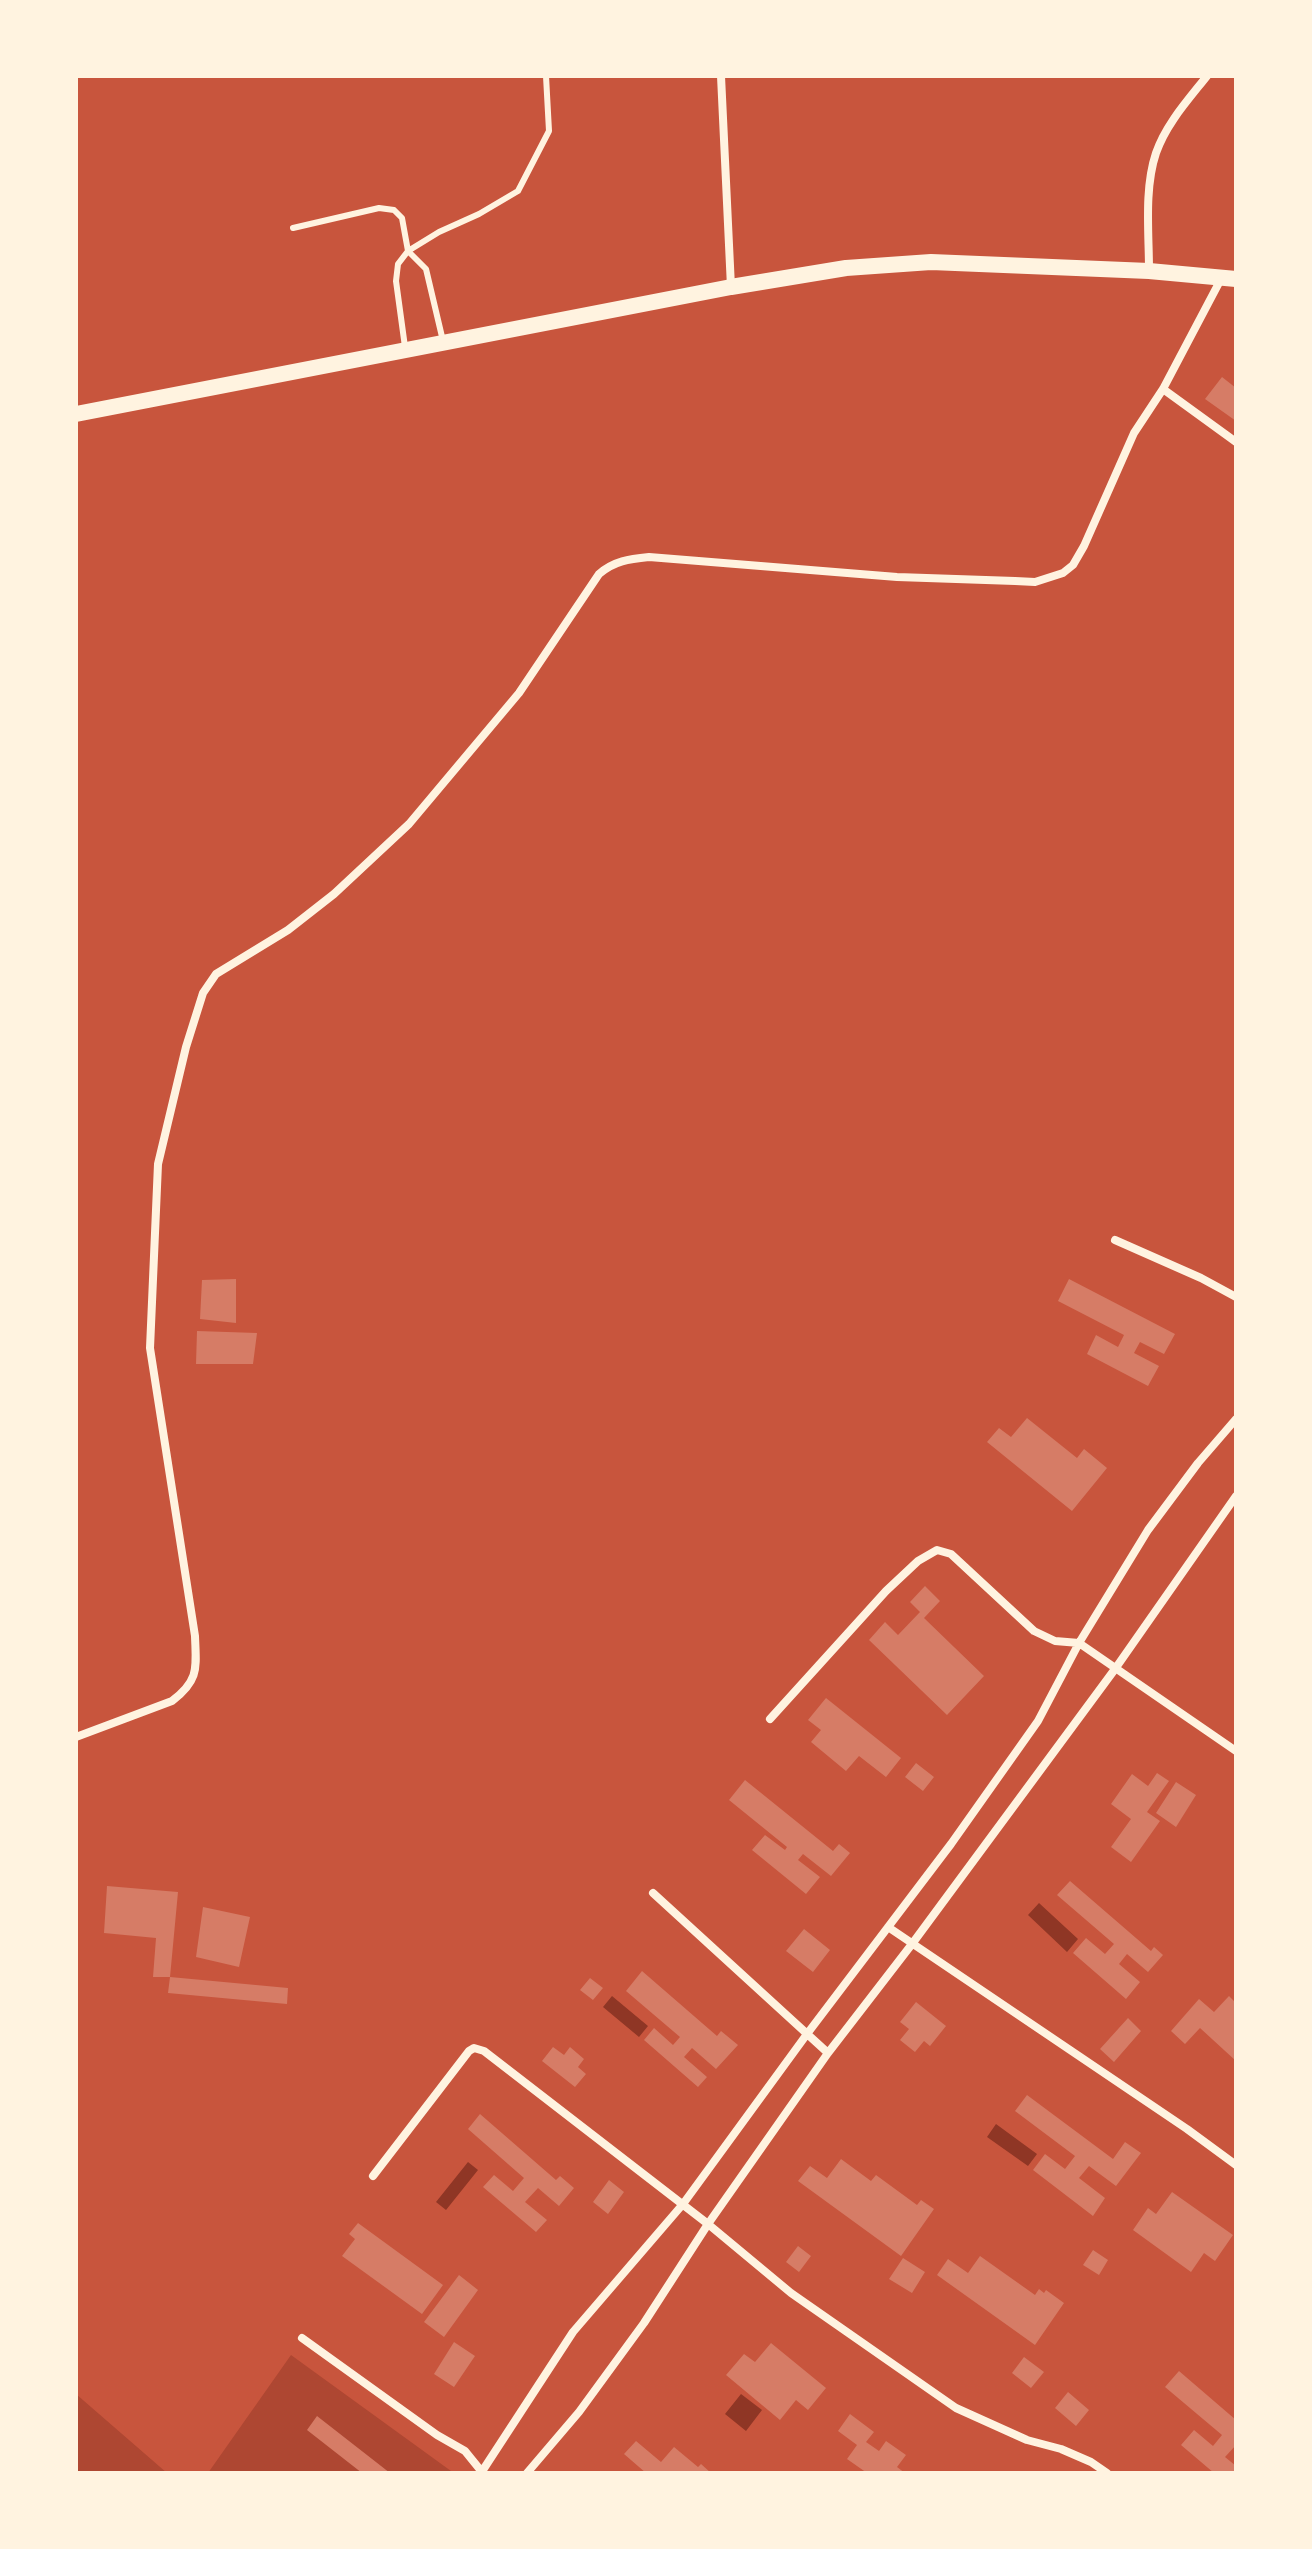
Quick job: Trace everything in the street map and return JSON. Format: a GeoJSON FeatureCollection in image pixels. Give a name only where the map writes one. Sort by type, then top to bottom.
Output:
{"type":"FeatureCollection","features":[{"type":"Feature","properties":{"kind":"main road"},"geometry":{"type":"LineString","coordinates":[[76,414],[731,287],[846,268],[931,262],[1149,271],[1229,279]]}},
{"type":"Feature","properties":{"kind":"street"},"geometry":{"type":"LineString","coordinates":[[721,76],[731,287]]}},
{"type":"Feature","properties":{"kind":"street"},"geometry":{"type":"LineString","coordinates":[[1149,271],[1149,191],[1156,153],[1176,113],[1207,76]]}},
{"type":"Feature","properties":{"kind":"street"},"geometry":{"type":"LineString","coordinates":[[76,1737],[172,1701],[183,1693],[196,1673],[195,1636],[150,1348],[158,1164],[186,1047],[203,993],[216,974],[300,921],[334,894],[409,824],[519,693],[599,574],[610,565],[632,558],[649,557],[897,577],[1035,582],[1050,579],[1073,565],[1134,433],[1229,279]]}},
{"type":"Feature","properties":{"kind":"street"},"geometry":{"type":"LineString","coordinates":[[1163,389],[1236,442]]}},
{"type":"Feature","properties":{"kind":"street"},"geometry":{"type":"LineString","coordinates":[[1115,1240],[1236,1297]]}},
{"type":"Feature","properties":{"kind":"street"},"geometry":{"type":"LineString","coordinates":[[302,2338],[437,2435],[465,2451],[482,2472],[573,2332],[683,2204],[1038,1721],[1079,1643],[1148,1530],[1198,1463],[1236,1419]]}},
{"type":"Feature","properties":{"kind":"street"},"geometry":{"type":"LineString","coordinates":[[527,2473],[588,2400],[644,2323],[708,2224],[828,2053],[1115,1669],[1236,1496]]}},
{"type":"Feature","properties":{"kind":"street"},"geometry":{"type":"LineString","coordinates":[[770,1719],[886,1591],[918,1561],[937,1550],[951,1554],[1034,1631],[1055,1641],[1079,1643],[1236,1751]]}},
{"type":"Feature","properties":{"kind":"street"},"geometry":{"type":"LineString","coordinates":[[653,1893],[828,2053]]}},
{"type":"Feature","properties":{"kind":"street"},"geometry":{"type":"LineString","coordinates":[[888,1927],[1236,2165]]}},
{"type":"Feature","properties":{"kind":"street"},"geometry":{"type":"LineString","coordinates":[[373,2176],[457,2065],[474,2048],[484,2051],[683,2204],[791,2293],[956,2408],[1027,2440],[1061,2449],[1107,2473]]}},
{"type":"Feature","properties":{"kind":"lane"},"geometry":{"type":"LineString","coordinates":[[405,351],[396,272],[398,264],[408,251],[439,232],[479,214],[518,191],[549,131],[546,76]]}},
{"type":"Feature","properties":{"kind":"lane"},"geometry":{"type":"LineString","coordinates":[[293,228],[389,208],[402,218],[408,251],[426,269],[444,343]]}},
{"type":"Feature","properties":{"kind":"shaded area"},"geometry":{"type":"Polygon","coordinates":[[[1039,1903],[1078,1939],[1067,1952],[1028,1915],[1039,1903]]]}},
{"type":"Feature","properties":{"kind":"shaded area"},"geometry":{"type":"Polygon","coordinates":[[[612,1996],[648,2026],[639,2037],[603,2007],[612,1996]]]}},
{"type":"Feature","properties":{"kind":"shaded area"},"geometry":{"type":"Polygon","coordinates":[[[996,2124],[1037,2154],[1028,2166],[987,2137],[996,2124]]]}},
{"type":"Feature","properties":{"kind":"shaded area"},"geometry":{"type":"Polygon","coordinates":[[[468,2162],[478,2170],[446,2210],[436,2202],[468,2162]]]}},
{"type":"Feature","properties":{"kind":"shaded area"},"geometry":{"type":"Polygon","coordinates":[[[291,2355],[451,2471],[208,2473],[291,2355]]]}},
{"type":"Feature","properties":{"kind":"shaded area"},"geometry":{"type":"Polygon","coordinates":[[[76,2394],[167,2473],[76,2473],[76,2394]]]}},
{"type":"Feature","properties":{"kind":"shaded area"},"geometry":{"type":"Polygon","coordinates":[[[741,2394],[762,2410],[746,2431],[725,2414],[741,2394]]]}},
{"type":"Feature","properties":{"kind":"building"},"geometry":{"type":"Polygon","coordinates":[[[1222,377],[1236,388],[1236,421],[1205,399],[1222,377]]]}},
{"type":"Feature","properties":{"kind":"building"},"geometry":{"type":"Polygon","coordinates":[[[236,1279],[236,1323],[200,1319],[202,1280],[236,1279]]]}},
{"type":"Feature","properties":{"kind":"building"},"geometry":{"type":"Polygon","coordinates":[[[1069,1279],[1175,1334],[1164,1354],[1140,1342],[1134,1353],[1159,1366],[1148,1386],[1087,1354],[1096,1335],[1118,1347],[1124,1335],[1058,1301],[1069,1279]]]}},
{"type":"Feature","properties":{"kind":"building"},"geometry":{"type":"Polygon","coordinates":[[[197,1331],[257,1333],[253,1364],[196,1364],[197,1331]]]}},
{"type":"Feature","properties":{"kind":"building"},"geometry":{"type":"Polygon","coordinates":[[[1027,1418],[1077,1458],[1084,1449],[1107,1468],[1072,1511],[987,1442],[999,1428],[1011,1437],[1027,1418]]]}},
{"type":"Feature","properties":{"kind":"building"},"geometry":{"type":"Polygon","coordinates":[[[925,1586],[940,1601],[924,1618],[984,1676],[947,1715],[869,1640],[885,1622],[898,1635],[920,1612],[910,1602],[925,1586]]]}},
{"type":"Feature","properties":{"kind":"building"},"geometry":{"type":"Polygon","coordinates":[[[826,1698],[901,1758],[886,1777],[859,1756],[846,1771],[811,1742],[821,1730],[808,1720],[826,1698]]]}},
{"type":"Feature","properties":{"kind":"building"},"geometry":{"type":"Polygon","coordinates":[[[916,1763],[934,1777],[923,1791],[905,1777],[916,1763]]]}},
{"type":"Feature","properties":{"kind":"building"},"geometry":{"type":"Polygon","coordinates":[[[1157,1773],[1169,1781],[1147,1812],[1160,1821],[1131,1862],[1111,1847],[1131,1819],[1111,1804],[1132,1774],[1148,1786],[1157,1773]]]}},
{"type":"Feature","properties":{"kind":"building"},"geometry":{"type":"Polygon","coordinates":[[[745,1780],[833,1851],[839,1844],[850,1853],[831,1876],[803,1854],[798,1860],[820,1877],[806,1894],[752,1850],[765,1835],[785,1850],[787,1847],[729,1800],[745,1780]]]}},
{"type":"Feature","properties":{"kind":"building"},"geometry":{"type":"Polygon","coordinates":[[[1176,1782],[1196,1795],[1176,1827],[1156,1813],[1176,1782]]]}},
{"type":"Feature","properties":{"kind":"building"},"geometry":{"type":"Polygon","coordinates":[[[1070,1881],[1151,1951],[1154,1947],[1163,1955],[1148,1972],[1127,1954],[1119,1964],[1140,1982],[1126,1999],[1073,1953],[1086,1938],[1105,1954],[1114,1944],[1057,1895],[1070,1881]]]}},
{"type":"Feature","properties":{"kind":"building"},"geometry":{"type":"Polygon","coordinates":[[[107,1886],[178,1892],[170,1977],[153,1977],[156,1938],[104,1933],[107,1886]]]}},
{"type":"Feature","properties":{"kind":"building"},"geometry":{"type":"Polygon","coordinates":[[[203,1907],[250,1917],[239,1967],[196,1957],[203,1907]]]}},
{"type":"Feature","properties":{"kind":"building"},"geometry":{"type":"Polygon","coordinates":[[[804,1929],[830,1950],[813,1972],[786,1951],[804,1929]]]}},
{"type":"Feature","properties":{"kind":"building"},"geometry":{"type":"Polygon","coordinates":[[[642,1971],[717,2036],[721,2031],[738,2045],[716,2069],[692,2048],[684,2057],[707,2077],[698,2087],[644,2040],[654,2028],[673,2045],[680,2037],[626,1991],[642,1971]]]}},
{"type":"Feature","properties":{"kind":"building"},"geometry":{"type":"Polygon","coordinates":[[[170,1977],[288,1988],[287,2004],[168,1993],[170,1977]]]}},
{"type":"Feature","properties":{"kind":"building"},"geometry":{"type":"Polygon","coordinates":[[[590,1978],[603,1988],[593,2000],[580,1990],[590,1978]]]}},
{"type":"Feature","properties":{"kind":"building"},"geometry":{"type":"Polygon","coordinates":[[[1229,1996],[1236,2003],[1236,2061],[1200,2028],[1185,2044],[1171,2031],[1199,1999],[1214,2012],[1229,1996]]]}},
{"type":"Feature","properties":{"kind":"building"},"geometry":{"type":"Polygon","coordinates":[[[916,2002],[946,2026],[930,2046],[924,2041],[915,2052],[900,2040],[909,2029],[900,2022],[916,2002]]]}},
{"type":"Feature","properties":{"kind":"building"},"geometry":{"type":"Polygon","coordinates":[[[1128,2018],[1141,2031],[1114,2062],[1100,2049],[1128,2018]]]}},
{"type":"Feature","properties":{"kind":"building"},"geometry":{"type":"Polygon","coordinates":[[[553,2047],[564,2055],[570,2047],[584,2059],[578,2067],[586,2074],[575,2087],[542,2061],[553,2047]]]}},
{"type":"Feature","properties":{"kind":"building"},"geometry":{"type":"Polygon","coordinates":[[[1027,2095],[1113,2159],[1125,2142],[1141,2153],[1116,2186],[1089,2166],[1079,2178],[1105,2198],[1093,2216],[1033,2170],[1045,2154],[1065,2169],[1075,2156],[1015,2111],[1027,2095]]]}},
{"type":"Feature","properties":{"kind":"building"},"geometry":{"type":"Polygon","coordinates":[[[480,2114],[556,2180],[560,2176],[574,2188],[559,2206],[538,2188],[525,2202],[547,2220],[536,2232],[483,2187],[494,2175],[513,2191],[524,2178],[468,2129],[480,2114]]]}},
{"type":"Feature","properties":{"kind":"building"},"geometry":{"type":"Polygon","coordinates":[[[841,2159],[871,2181],[876,2175],[917,2205],[921,2200],[934,2209],[901,2256],[798,2181],[810,2166],[827,2178],[841,2159]]]}},
{"type":"Feature","properties":{"kind":"building"},"geometry":{"type":"Polygon","coordinates":[[[609,2180],[624,2192],[608,2214],[593,2202],[609,2180]]]}},
{"type":"Feature","properties":{"kind":"building"},"geometry":{"type":"Polygon","coordinates":[[[1172,2192],[1233,2235],[1215,2261],[1204,2253],[1191,2272],[1133,2230],[1148,2208],[1156,2214],[1172,2192]]]}},
{"type":"Feature","properties":{"kind":"building"},"geometry":{"type":"Polygon","coordinates":[[[358,2223],[443,2285],[422,2314],[342,2256],[355,2239],[349,2234],[358,2223]]]}},
{"type":"Feature","properties":{"kind":"building"},"geometry":{"type":"Polygon","coordinates":[[[798,2246],[811,2256],[799,2272],[786,2262],[798,2246]]]}},
{"type":"Feature","properties":{"kind":"building"},"geometry":{"type":"Polygon","coordinates":[[[1093,2250],[1108,2260],[1099,2275],[1083,2265],[1093,2250]]]}},
{"type":"Feature","properties":{"kind":"building"},"geometry":{"type":"Polygon","coordinates":[[[980,2256],[1035,2295],[1039,2289],[1044,2293],[1046,2290],[1064,2303],[1035,2345],[937,2275],[948,2259],[968,2273],[980,2256]]]}},
{"type":"Feature","properties":{"kind":"building"},"geometry":{"type":"Polygon","coordinates":[[[903,2258],[925,2272],[912,2293],[889,2279],[903,2258]]]}},
{"type":"Feature","properties":{"kind":"building"},"geometry":{"type":"Polygon","coordinates":[[[459,2275],[478,2290],[444,2337],[424,2322],[459,2275]]]}},
{"type":"Feature","properties":{"kind":"building"},"geometry":{"type":"Polygon","coordinates":[[[454,2342],[475,2356],[454,2387],[434,2374],[454,2342]]]}},
{"type":"Feature","properties":{"kind":"building"},"geometry":{"type":"Polygon","coordinates":[[[771,2343],[826,2388],[808,2410],[796,2400],[780,2420],[726,2375],[744,2354],[755,2362],[771,2343]]]}},
{"type":"Feature","properties":{"kind":"building"},"geometry":{"type":"Polygon","coordinates":[[[1024,2357],[1044,2372],[1031,2388],[1012,2373],[1024,2357]]]}},
{"type":"Feature","properties":{"kind":"building"},"geometry":{"type":"Polygon","coordinates":[[[1179,2371],[1236,2420],[1236,2445],[1225,2457],[1236,2466],[1236,2473],[1214,2473],[1181,2445],[1194,2430],[1213,2446],[1222,2435],[1165,2387],[1179,2371]]]}},
{"type":"Feature","properties":{"kind":"building"},"geometry":{"type":"Polygon","coordinates":[[[1068,2392],[1089,2410],[1076,2426],[1055,2408],[1068,2392]]]}},
{"type":"Feature","properties":{"kind":"building"},"geometry":{"type":"Polygon","coordinates":[[[850,2414],[874,2432],[866,2442],[879,2451],[886,2441],[906,2455],[897,2467],[905,2473],[867,2473],[847,2459],[857,2445],[838,2431],[850,2414]]]}},
{"type":"Feature","properties":{"kind":"building"},"geometry":{"type":"Polygon","coordinates":[[[317,2416],[390,2473],[362,2473],[307,2430],[317,2416]]]}},
{"type":"Feature","properties":{"kind":"building"},"geometry":{"type":"Polygon","coordinates":[[[636,2441],[661,2462],[674,2447],[698,2467],[701,2464],[711,2473],[646,2473],[624,2454],[636,2441]]]}}]}
